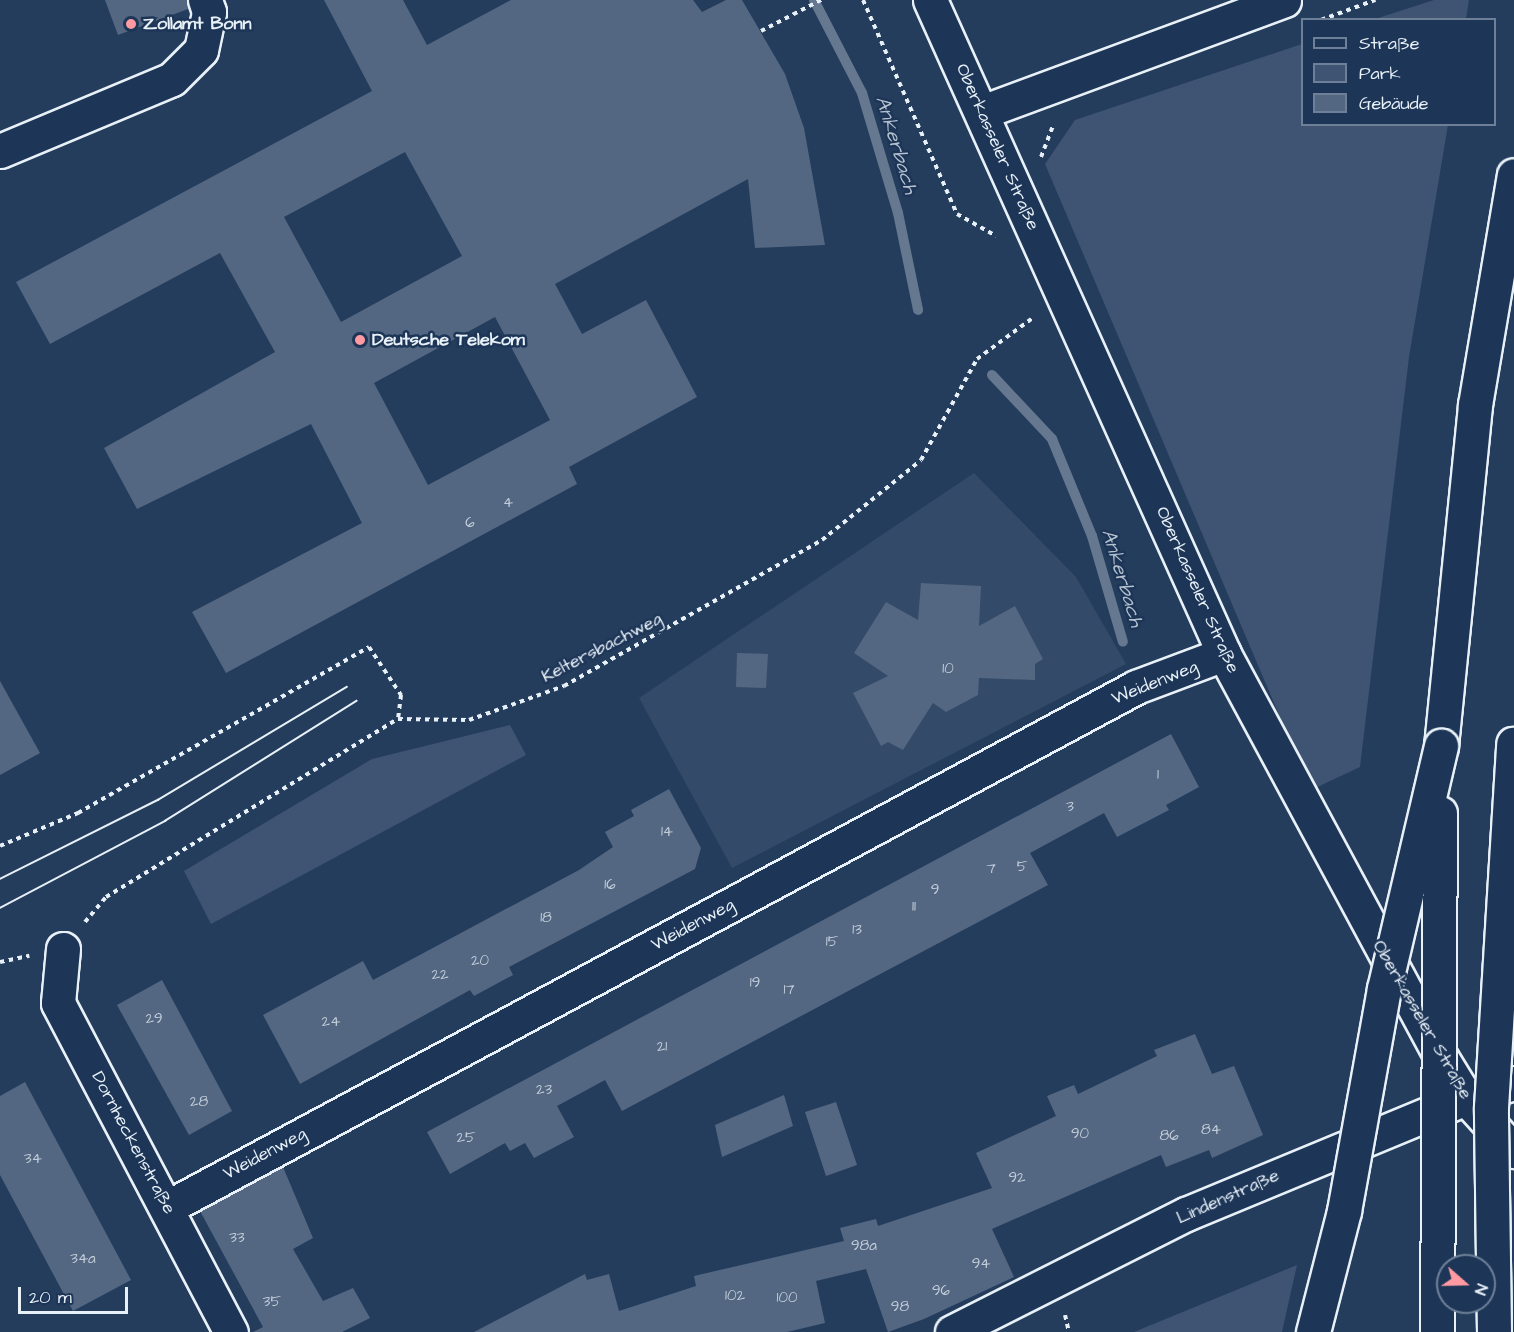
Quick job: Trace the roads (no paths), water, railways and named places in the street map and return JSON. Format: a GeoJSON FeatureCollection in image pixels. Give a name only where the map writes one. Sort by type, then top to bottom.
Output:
{"type":"FeatureCollection","features":[{"type":"Feature","properties":{"kind":"main road"},"geometry":{"type":"LineString","coordinates":[[0,151],[172,79],[201,50],[209,12],[205,0]]}},
{"type":"Feature","properties":{"kind":"main road","name":"Oberkasseler Straße"},"geometry":{"type":"LineString","coordinates":[[930,0],[1065,295],[1224,654],[1336,869],[1466,1098],[1514,1151]]}},
{"type":"Feature","properties":{"kind":"main road"},"geometry":{"type":"LineString","coordinates":[[982,112],[1232,6],[1284,0]]}},
{"type":"Feature","properties":{"kind":"main road"},"geometry":{"type":"LineString","coordinates":[[1437,1332],[1434,1158],[1441,746],[1475,405],[1514,175]]}},
{"type":"Feature","properties":{"kind":"main road","name":"Weidenweg"},"geometry":{"type":"LineString","coordinates":[[168,1207],[1136,687],[1224,654]]}},
{"type":"Feature","properties":{"kind":"main road"},"geometry":{"type":"LineString","coordinates":[[1494,1332],[1491,1107],[1514,740]]}},
{"type":"Feature","properties":{"kind":"main road"},"geometry":{"type":"LineString","coordinates":[[1313,1332],[1344,1211],[1384,989],[1441,746]]}},
{"type":"Feature","properties":{"kind":"main road","name":"Dornheckenstraße"},"geometry":{"type":"LineString","coordinates":[[63,949],[58,1003],[168,1207],[231,1332]]}},
{"type":"Feature","properties":{"kind":"main road","name":"Lindenstraße"},"geometry":{"type":"LineString","coordinates":[[952,1332],[1186,1215],[1466,1098],[1514,1083]]}},
{"type":"Feature","properties":{"kind":"waterway","name":"Ankerbach"},"geometry":{"type":"LineString","coordinates":[[814,0],[862,93],[898,213],[918,310]]}},
{"type":"Feature","properties":{"kind":"waterway","name":"Ankerbach"},"geometry":{"type":"LineString","coordinates":[[992,375],[1052,439],[1092,536],[1123,642]]}},
{"type":"Feature","properties":{"kind":"tram line"},"geometry":{"type":"LineString","coordinates":[[0,879],[158,800],[347,687]]}},
{"type":"Feature","properties":{"kind":"tram line"},"geometry":{"type":"LineString","coordinates":[[0,908],[165,821],[356,701]]}},
{"type":"Feature","properties":{"kind":"place","name":"Zollamt Bonn"},"geometry":{"type":"Point","coordinates":[131,24]}},
{"type":"Feature","properties":{"kind":"place","name":"Deutsche Telekom"},"geometry":{"type":"Point","coordinates":[360,340]}}]}
